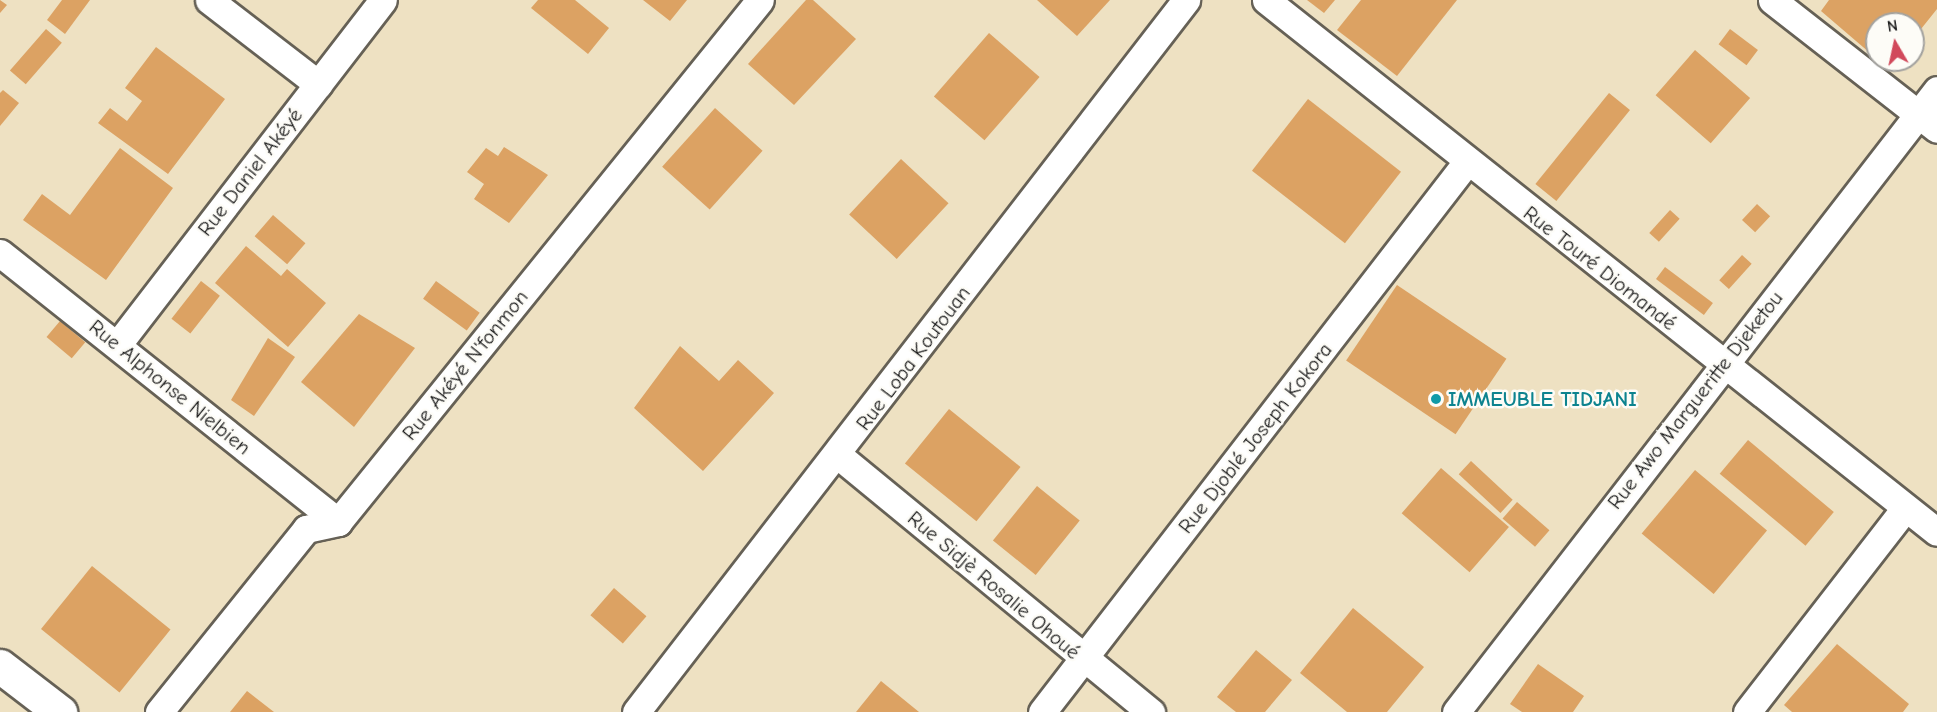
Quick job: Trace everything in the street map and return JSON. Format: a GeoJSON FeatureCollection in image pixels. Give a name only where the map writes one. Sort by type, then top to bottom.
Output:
{"type":"FeatureCollection","features":[{"type":"Feature","properties":{"kind":"main road"},"geometry":{"type":"LineString","coordinates":[[0,666],[60,712]]}},
{"type":"Feature","properties":{"kind":"street"},"geometry":{"type":"LineString","coordinates":[[209,0],[318,84]]}},
{"type":"Feature","properties":{"kind":"street","name":"Rue Daniel Akéyé"},"geometry":{"type":"LineString","coordinates":[[118,344],[383,0]]}},
{"type":"Feature","properties":{"kind":"street","name":"Rue Akéyé N'fonmon"},"geometry":{"type":"LineString","coordinates":[[338,522],[760,0]]}},
{"type":"Feature","properties":{"kind":"street","name":"Rue Loba Koutouan"},"geometry":{"type":"LineString","coordinates":[[636,712],[839,456],[1186,0]]}},
{"type":"Feature","properties":{"kind":"street","name":"Rue Touré Diomandé"},"geometry":{"type":"LineString","coordinates":[[1266,0],[1466,163],[1937,532]]}},
{"type":"Feature","properties":{"kind":"street"},"geometry":{"type":"LineString","coordinates":[[1772,0],[1927,122]]}},
{"type":"Feature","properties":{"kind":"street","name":"Rue Awo Margueritte Djeketou"},"geometry":{"type":"LineString","coordinates":[[1456,712],[1722,363],[1927,122],[1937,90]]}},
{"type":"Feature","properties":{"kind":"street","name":"Rue Djoblé Joseph Kokora"},"geometry":{"type":"LineString","coordinates":[[1042,712],[1466,163]]}},
{"type":"Feature","properties":{"kind":"street","name":"Rue Alphonse Nielbien"},"geometry":{"type":"LineString","coordinates":[[0,253],[118,344],[338,522]]}},
{"type":"Feature","properties":{"kind":"street","name":"Rue Sidjè Rosalie Ohoué"},"geometry":{"type":"LineString","coordinates":[[839,456],[1083,661],[1150,712]]}},
{"type":"Feature","properties":{"kind":"street"},"geometry":{"type":"LineString","coordinates":[[1747,712],[1905,508]]}},
{"type":"Feature","properties":{"kind":"street"},"geometry":{"type":"LineString","coordinates":[[159,712],[306,529],[338,522]]}},
{"type":"Feature","properties":{"kind":"building"},"geometry":{"type":"Polygon","coordinates":[[[0,0],[7,5],[0,13],[0,0]]]}},
{"type":"Feature","properties":{"kind":"building"},"geometry":{"type":"Polygon","coordinates":[[[62,0],[90,0],[65,34],[47,20],[62,0]]]}},
{"type":"Feature","properties":{"kind":"building"},"geometry":{"type":"Polygon","coordinates":[[[538,0],[575,0],[609,28],[588,54],[531,8],[538,0]]]}},
{"type":"Feature","properties":{"kind":"building"},"geometry":{"type":"Polygon","coordinates":[[[643,0],[687,0],[670,21],[643,0]]]}},
{"type":"Feature","properties":{"kind":"building"},"geometry":{"type":"Polygon","coordinates":[[[806,0],[813,0],[856,39],[794,105],[748,64],[806,0]]]}},
{"type":"Feature","properties":{"kind":"building"},"geometry":{"type":"Polygon","coordinates":[[[1037,0],[1110,0],[1077,36],[1037,0]]]}},
{"type":"Feature","properties":{"kind":"building"},"geometry":{"type":"Polygon","coordinates":[[[1307,0],[1335,0],[1324,13],[1307,0]]]}},
{"type":"Feature","properties":{"kind":"building"},"geometry":{"type":"Polygon","coordinates":[[[1361,0],[1457,0],[1397,76],[1337,30],[1361,0]]]}},
{"type":"Feature","properties":{"kind":"building"},"geometry":{"type":"Polygon","coordinates":[[[1829,0],[1937,0],[1937,9],[1925,24],[1925,12],[1865,12],[1865,49],[1821,11],[1829,0]]]}},
{"type":"Feature","properties":{"kind":"building"},"geometry":{"type":"Polygon","coordinates":[[[46,29],[62,43],[26,84],[10,71],[46,29]]]}},
{"type":"Feature","properties":{"kind":"building"},"geometry":{"type":"Polygon","coordinates":[[[1730,29],[1758,50],[1747,65],[1719,44],[1730,29]]]}},
{"type":"Feature","properties":{"kind":"building"},"geometry":{"type":"Polygon","coordinates":[[[989,33],[1040,77],[984,140],[934,96],[989,33]]]}},
{"type":"Feature","properties":{"kind":"building"},"geometry":{"type":"Polygon","coordinates":[[[156,47],[225,99],[168,174],[98,123],[110,108],[127,121],[142,101],[125,88],[156,47]]]}},
{"type":"Feature","properties":{"kind":"building"},"geometry":{"type":"Polygon","coordinates":[[[1695,50],[1750,98],[1711,143],[1656,95],[1695,50]]]}},
{"type":"Feature","properties":{"kind":"building"},"geometry":{"type":"Polygon","coordinates":[[[3,90],[19,103],[0,126],[0,93],[3,90]]]}},
{"type":"Feature","properties":{"kind":"building"},"geometry":{"type":"Polygon","coordinates":[[[1609,93],[1630,110],[1556,201],[1535,184],[1609,93]]]}},
{"type":"Feature","properties":{"kind":"building"},"geometry":{"type":"Polygon","coordinates":[[[1308,99],[1401,172],[1345,243],[1252,171],[1308,99]]]}},
{"type":"Feature","properties":{"kind":"building"},"geometry":{"type":"Polygon","coordinates":[[[715,108],[763,151],[710,210],[662,167],[715,108]]]}},
{"type":"Feature","properties":{"kind":"building"},"geometry":{"type":"Polygon","coordinates":[[[504,147],[548,175],[509,223],[474,199],[484,184],[467,172],[486,148],[498,156],[504,147]]]}},
{"type":"Feature","properties":{"kind":"building"},"geometry":{"type":"Polygon","coordinates":[[[120,148],[173,188],[106,280],[23,220],[42,194],[70,215],[120,148]]]}},
{"type":"Feature","properties":{"kind":"building"},"geometry":{"type":"Polygon","coordinates":[[[901,159],[949,203],[897,259],[849,215],[901,159]]]}},
{"type":"Feature","properties":{"kind":"building"},"geometry":{"type":"Polygon","coordinates":[[[1757,204],[1770,216],[1755,232],[1742,220],[1757,204]]]}},
{"type":"Feature","properties":{"kind":"building"},"geometry":{"type":"Polygon","coordinates":[[[1670,210],[1680,219],[1659,242],[1649,233],[1670,210]]]}},
{"type":"Feature","properties":{"kind":"building"},"geometry":{"type":"Polygon","coordinates":[[[273,215],[305,243],[287,264],[255,236],[273,215]]]}},
{"type":"Feature","properties":{"kind":"building"},"geometry":{"type":"Polygon","coordinates":[[[246,246],[281,276],[287,269],[326,303],[288,347],[215,283],[246,246]]]}},
{"type":"Feature","properties":{"kind":"building"},"geometry":{"type":"Polygon","coordinates":[[[1742,255],[1752,264],[1729,289],[1719,280],[1742,255]]]}},
{"type":"Feature","properties":{"kind":"building"},"geometry":{"type":"Polygon","coordinates":[[[1665,267],[1713,303],[1704,315],[1656,279],[1665,267]]]}},
{"type":"Feature","properties":{"kind":"building"},"geometry":{"type":"Polygon","coordinates":[[[201,281],[220,296],[190,334],[171,319],[201,281]]]}},
{"type":"Feature","properties":{"kind":"building"},"geometry":{"type":"Polygon","coordinates":[[[436,281],[480,313],[467,331],[423,299],[436,281]]]}},
{"type":"Feature","properties":{"kind":"building","name":"IMMEUBLE TIDJANI"},"geometry":{"type":"Polygon","coordinates":[[[1397,285],[1506,359],[1456,434],[1346,360],[1397,285]]]}},
{"type":"Feature","properties":{"kind":"building"},"geometry":{"type":"Polygon","coordinates":[[[359,314],[415,348],[354,427],[301,382],[359,314]]]}},
{"type":"Feature","properties":{"kind":"building"},"geometry":{"type":"Polygon","coordinates":[[[60,321],[85,342],[72,358],[47,337],[60,321]]]}},
{"type":"Feature","properties":{"kind":"building"},"geometry":{"type":"Polygon","coordinates":[[[268,338],[295,357],[254,416],[231,400],[268,338]]]}},
{"type":"Feature","properties":{"kind":"building"},"geometry":{"type":"Polygon","coordinates":[[[680,346],[719,381],[738,360],[774,393],[703,471],[634,408],[680,346]]]}},
{"type":"Feature","properties":{"kind":"building"},"geometry":{"type":"Polygon","coordinates":[[[949,409],[1020,467],[976,521],[905,463],[949,409]]]}},
{"type":"Feature","properties":{"kind":"building"},"geometry":{"type":"Polygon","coordinates":[[[1748,440],[1834,512],[1806,546],[1720,474],[1748,440]]]}},
{"type":"Feature","properties":{"kind":"building"},"geometry":{"type":"Polygon","coordinates":[[[1471,461],[1513,500],[1500,513],[1459,474],[1471,461]]]}},
{"type":"Feature","properties":{"kind":"building"},"geometry":{"type":"Polygon","coordinates":[[[1441,468],[1509,527],[1470,572],[1402,513],[1441,468]]]}},
{"type":"Feature","properties":{"kind":"building"},"geometry":{"type":"Polygon","coordinates":[[[1695,470],[1767,530],[1714,594],[1642,534],[1695,470]]]}},
{"type":"Feature","properties":{"kind":"building"},"geometry":{"type":"Polygon","coordinates":[[[1037,486],[1080,521],[1036,575],[993,540],[1037,486]]]}},
{"type":"Feature","properties":{"kind":"building"},"geometry":{"type":"Polygon","coordinates":[[[1517,502],[1549,530],[1535,547],[1503,519],[1517,502]]]}},
{"type":"Feature","properties":{"kind":"building"},"geometry":{"type":"Polygon","coordinates":[[[92,566],[170,630],[120,693],[41,629],[92,566]]]}},
{"type":"Feature","properties":{"kind":"building"},"geometry":{"type":"Polygon","coordinates":[[[614,588],[646,616],[623,643],[590,615],[614,588]]]}},
{"type":"Feature","properties":{"kind":"building"},"geometry":{"type":"Polygon","coordinates":[[[1353,608],[1424,667],[1387,712],[1347,712],[1300,673],[1353,608]]]}},
{"type":"Feature","properties":{"kind":"building"},"geometry":{"type":"Polygon","coordinates":[[[1837,644],[1909,704],[1903,712],[1792,712],[1784,705],[1837,644]]]}},
{"type":"Feature","properties":{"kind":"building"},"geometry":{"type":"Polygon","coordinates":[[[1256,650],[1292,680],[1265,712],[1236,712],[1217,697],[1256,650]]]}},
{"type":"Feature","properties":{"kind":"building"},"geometry":{"type":"Polygon","coordinates":[[[1538,664],[1584,696],[1573,712],[1522,712],[1510,704],[1538,664]]]}},
{"type":"Feature","properties":{"kind":"building"},"geometry":{"type":"Polygon","coordinates":[[[881,681],[919,712],[856,712],[881,681]]]}},
{"type":"Feature","properties":{"kind":"building"},"geometry":{"type":"Polygon","coordinates":[[[247,691],[274,712],[230,712],[247,691]]]}},
{"type":"Feature","properties":{"kind":"place","name":"IMMEUBLE TIDJANI"},"geometry":{"type":"Point","coordinates":[1436,399]}}]}
